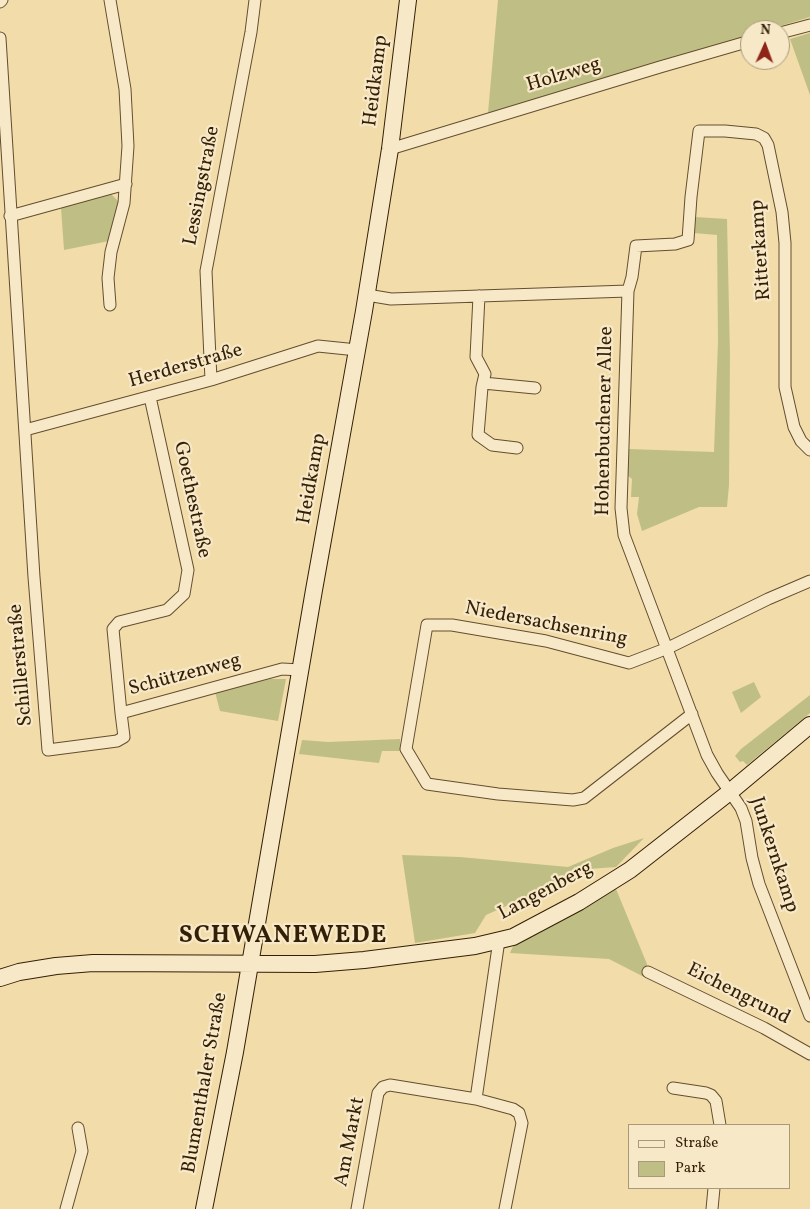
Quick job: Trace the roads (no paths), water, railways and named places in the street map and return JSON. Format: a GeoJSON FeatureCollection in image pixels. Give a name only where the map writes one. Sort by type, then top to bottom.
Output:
{"type":"FeatureCollection","features":[{"type":"Feature","properties":{"kind":"main road","name":"Heidkamp"},"geometry":{"type":"LineString","coordinates":[[249,964],[357,350],[390,149],[408,0]]}},
{"type":"Feature","properties":{"kind":"main road","name":"Langenberg"},"geometry":{"type":"LineString","coordinates":[[0,978],[19,972],[56,966],[93,964],[315,964],[364,960],[475,946],[513,937],[630,870],[731,792],[810,725]]}},
{"type":"Feature","properties":{"kind":"main road","name":"Blumenthaler Straße"},"geometry":{"type":"LineString","coordinates":[[204,1209],[235,1052],[249,964]]}},
{"type":"Feature","properties":{"kind":"street"},"geometry":{"type":"LineString","coordinates":[[110,0],[125,89],[128,146],[124,203],[111,252],[108,278],[110,305]]}},
{"type":"Feature","properties":{"kind":"street","name":"Lessingstraße"},"geometry":{"type":"LineString","coordinates":[[211,380],[206,271],[250,41],[256,0]]}},
{"type":"Feature","properties":{"kind":"street"},"geometry":{"type":"LineString","coordinates":[[790,30],[810,25]]}},
{"type":"Feature","properties":{"kind":"street","name":"Schillerstraße"},"geometry":{"type":"LineString","coordinates":[[0,38],[34,577],[48,750]]}},
{"type":"Feature","properties":{"kind":"street","name":"Holzweg"},"geometry":{"type":"LineString","coordinates":[[390,149],[660,67],[740,45]]}},
{"type":"Feature","properties":{"kind":"street","name":"Ritterkamp"},"geometry":{"type":"LineString","coordinates":[[628,291],[636,246],[675,244],[688,240],[699,132],[725,131],[748,133],[764,138],[768,144],[782,212],[784,235],[785,387],[794,427],[801,441],[810,450]]}},
{"type":"Feature","properties":{"kind":"street"},"geometry":{"type":"LineString","coordinates":[[10,216],[126,184]]}},
{"type":"Feature","properties":{"kind":"street"},"geometry":{"type":"LineString","coordinates":[[366,295],[391,299],[628,291]]}},
{"type":"Feature","properties":{"kind":"street","name":"Hohenbuchener Allee"},"geometry":{"type":"LineString","coordinates":[[628,291],[620,508],[624,535],[707,755],[731,792]]}},
{"type":"Feature","properties":{"kind":"street"},"geometry":{"type":"LineString","coordinates":[[479,296],[476,357],[485,374],[482,383],[478,435],[492,445],[517,448]]}},
{"type":"Feature","properties":{"kind":"street","name":"Herderstraße"},"geometry":{"type":"LineString","coordinates":[[25,430],[211,380],[318,346],[357,350]]}},
{"type":"Feature","properties":{"kind":"street"},"geometry":{"type":"LineString","coordinates":[[482,383],[535,388]]}},
{"type":"Feature","properties":{"kind":"street","name":"Goethestraße"},"geometry":{"type":"LineString","coordinates":[[121,713],[113,629],[119,622],[167,610],[184,594],[188,570],[150,397]]}},
{"type":"Feature","properties":{"kind":"street"},"geometry":{"type":"LineString","coordinates":[[668,648],[768,599],[810,581]]}},
{"type":"Feature","properties":{"kind":"street","name":"Niedersachsenring"},"geometry":{"type":"LineString","coordinates":[[668,648],[628,663],[546,641],[452,625],[427,625],[406,749],[427,784],[498,794],[573,800],[584,798],[692,714]]}},
{"type":"Feature","properties":{"kind":"street","name":"Schützenweg"},"geometry":{"type":"LineString","coordinates":[[48,750],[117,741],[124,737],[121,713],[282,669],[301,670]]}},
{"type":"Feature","properties":{"kind":"street","name":"Junkernkamp"},"geometry":{"type":"LineString","coordinates":[[731,792],[741,808],[746,821],[752,858],[759,884],[810,1016]]}},
{"type":"Feature","properties":{"kind":"street"},"geometry":{"type":"LineString","coordinates":[[476,1099],[499,940]]}},
{"type":"Feature","properties":{"kind":"street","name":"Eichengrund"},"geometry":{"type":"LineString","coordinates":[[648,972],[764,1028],[810,1054]]}},
{"type":"Feature","properties":{"kind":"street","name":"Am Markt"},"geometry":{"type":"LineString","coordinates":[[357,1209],[378,1093],[383,1087],[390,1085],[476,1099],[513,1109],[519,1113],[522,1123],[506,1209]]}},
{"type":"Feature","properties":{"kind":"street"},"geometry":{"type":"LineString","coordinates":[[673,1088],[711,1095],[716,1101],[720,1124]]}},
{"type":"Feature","properties":{"kind":"street"},"geometry":{"type":"LineString","coordinates":[[66,1209],[82,1151],[78,1128]]}},
{"type":"Feature","properties":{"kind":"street"},"geometry":{"type":"LineString","coordinates":[[712,1209],[714,1189]]}},
{"type":"Feature","properties":{"kind":"district","name":"SCHWANEWEDE"},"geometry":{"type":"Point","coordinates":[283,937]}}]}
